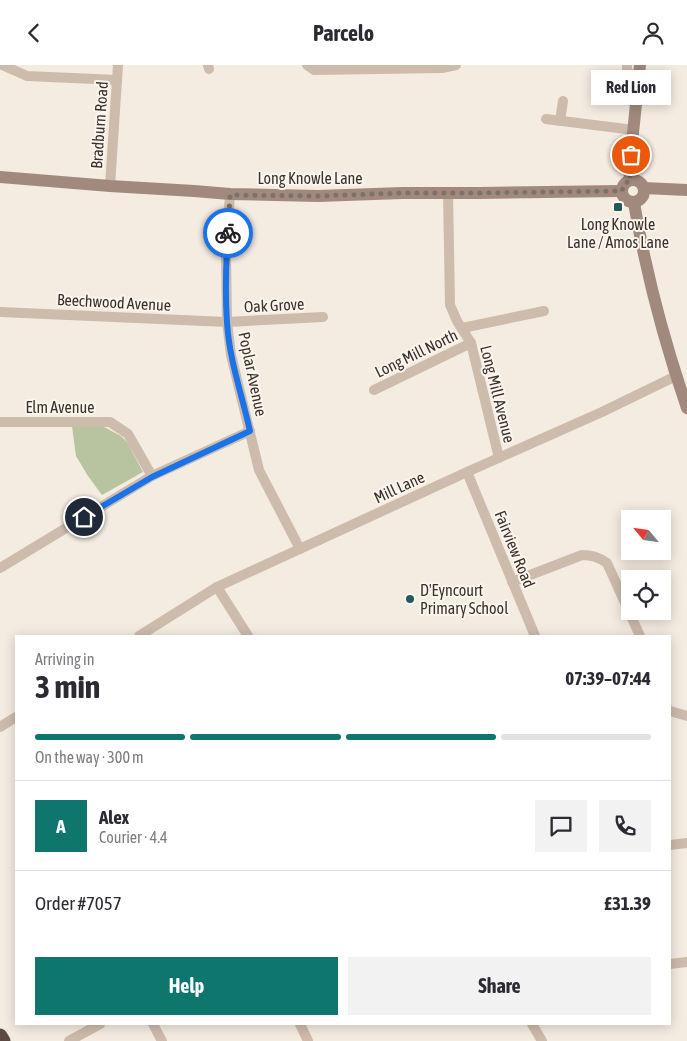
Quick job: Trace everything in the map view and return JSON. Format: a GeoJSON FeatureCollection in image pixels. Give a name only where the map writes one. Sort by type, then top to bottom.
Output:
{"type":"FeatureCollection","features":[{"type":"Feature","properties":{"kind":"highway"},"geometry":{"type":"LineString","coordinates":[[0,1036],[3,1041]]}},
{"type":"Feature","properties":{"kind":"main road"},"geometry":{"type":"LineString","coordinates":[[631,180],[629,172],[640,71]]}},
{"type":"Feature","properties":{"kind":"main road","name":"Long Knowle Lane"},"geometry":{"type":"LineString","coordinates":[[0,177],[230,195],[318,196],[448,192],[622,191]]}},
{"type":"Feature","properties":{"kind":"main road"},"geometry":{"type":"LineString","coordinates":[[631,180],[640,182],[644,189],[642,198],[634,203],[624,199],[622,191],[624,184],[631,180]]}},
{"type":"Feature","properties":{"kind":"main road"},"geometry":{"type":"LineString","coordinates":[[644,189],[687,190]]}},
{"type":"Feature","properties":{"kind":"main road"},"geometry":{"type":"LineString","coordinates":[[634,203],[650,282],[664,337],[687,408]]}},
{"type":"Feature","properties":{"kind":"street"},"geometry":{"type":"LineString","coordinates":[[2,65],[27,76],[117,80]]}},
{"type":"Feature","properties":{"kind":"street","name":"Bradburn Road"},"geometry":{"type":"LineString","coordinates":[[110,186],[118,65]]}},
{"type":"Feature","properties":{"kind":"street"},"geometry":{"type":"LineString","coordinates":[[307,65],[314,70],[384,67],[442,68],[456,65]]}},
{"type":"Feature","properties":{"kind":"street"},"geometry":{"type":"LineString","coordinates":[[628,65],[627,70],[629,73],[640,71]]}},
{"type":"Feature","properties":{"kind":"street"},"geometry":{"type":"LineString","coordinates":[[560,121],[563,101]]}},
{"type":"Feature","properties":{"kind":"street"},"geometry":{"type":"LineString","coordinates":[[546,119],[634,130]]}},
{"type":"Feature","properties":{"kind":"street","name":"Long Mill Avenue"},"geometry":{"type":"LineString","coordinates":[[448,192],[450,305],[471,343],[499,458]]}},
{"type":"Feature","properties":{"kind":"street","name":"Poplar Avenue"},"geometry":{"type":"LineString","coordinates":[[230,195],[226,255],[227,322],[231,355],[259,470],[300,549]]}},
{"type":"Feature","properties":{"kind":"street"},"geometry":{"type":"LineString","coordinates":[[462,328],[544,311]]}},
{"type":"Feature","properties":{"kind":"street","name":"Beechwood Avenue"},"geometry":{"type":"LineString","coordinates":[[0,312],[227,322]]}},
{"type":"Feature","properties":{"kind":"street","name":"Oak Grove"},"geometry":{"type":"LineString","coordinates":[[227,322],[323,317]]}},
{"type":"Feature","properties":{"kind":"street","name":"Long Mill North"},"geometry":{"type":"LineString","coordinates":[[374,390],[471,343]]}},
{"type":"Feature","properties":{"kind":"street","name":"Mill Lane"},"geometry":{"type":"LineString","coordinates":[[142,635],[217,587],[602,412],[676,376]]}},
{"type":"Feature","properties":{"kind":"street","name":"Elm Avenue"},"geometry":{"type":"LineString","coordinates":[[0,421],[110,422],[128,434],[152,477]]}},
{"type":"Feature","properties":{"kind":"street"},"geometry":{"type":"LineString","coordinates":[[0,568],[152,477],[250,431]]}},
{"type":"Feature","properties":{"kind":"street","name":"Fairview Road"},"geometry":{"type":"LineString","coordinates":[[468,472],[535,635]]}},
{"type":"Feature","properties":{"kind":"street"},"geometry":{"type":"LineString","coordinates":[[512,582],[582,555],[598,557],[607,563],[640,635]]}},
{"type":"Feature","properties":{"kind":"street"},"geometry":{"type":"LineString","coordinates":[[217,587],[247,635]]}},
{"type":"Feature","properties":{"kind":"street"},"geometry":{"type":"LineString","coordinates":[[671,711],[687,716]]}},
{"type":"Feature","properties":{"kind":"street"},"geometry":{"type":"LineString","coordinates":[[0,727],[15,718]]}},
{"type":"Feature","properties":{"kind":"street"},"geometry":{"type":"LineString","coordinates":[[671,845],[687,843]]}},
{"type":"Feature","properties":{"kind":"street"},"geometry":{"type":"LineString","coordinates":[[671,964],[687,962]]}},
{"type":"Feature","properties":{"kind":"street"},"geometry":{"type":"LineString","coordinates":[[69,1041],[98,1025]]}},
{"type":"Feature","properties":{"kind":"street"},"geometry":{"type":"LineString","coordinates":[[154,1025],[162,1041]]}},
{"type":"Feature","properties":{"kind":"street"},"geometry":{"type":"LineString","coordinates":[[300,1025],[308,1041]]}},
{"type":"Feature","properties":{"kind":"street"},"geometry":{"type":"LineString","coordinates":[[533,1025],[542,1041]]}},
{"type":"Feature","properties":{"kind":"green space"},"geometry":{"type":"Polygon","coordinates":[[[72,426],[104,427],[121,436],[127,442],[143,472],[102,495],[76,456],[72,426]]]}},
{"type":"Feature","properties":{"kind":"way so far"},"geometry":{"type":"LineString","coordinates":[[228,233],[230,195],[318,196],[448,192],[622,191],[624,184],[631,180],[629,172],[631,155]]}},
{"type":"Feature","properties":{"kind":"place","name":"Red Lion"},"geometry":{"type":"Point","coordinates":[631,155]}},
{"type":"Feature","properties":{"kind":"place","name":"Long Knowle Lane / Amos Lane"},"geometry":{"type":"Point","coordinates":[618,207]}},
{"type":"Feature","properties":{"kind":"place","name":"D'Eyncourt Primary School"},"geometry":{"type":"Point","coordinates":[410,599]}},
{"type":"Feature","properties":{"kind":"route"},"geometry":{"type":"LineString","coordinates":[[84,517],[152,477],[250,431],[231,355],[227,322],[226,255],[228,233]]}}]}
